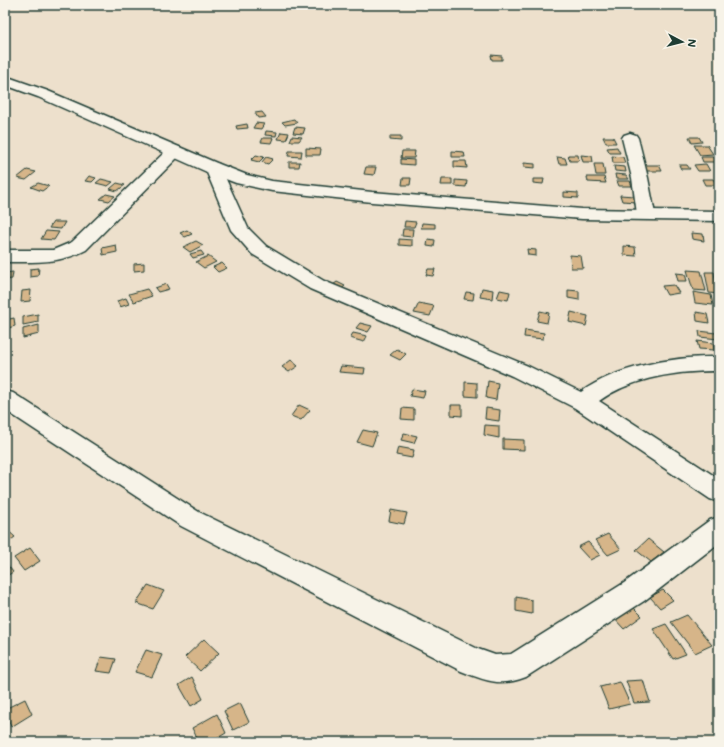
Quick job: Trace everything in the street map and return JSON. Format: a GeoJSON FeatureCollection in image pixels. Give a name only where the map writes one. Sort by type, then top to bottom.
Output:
{"type":"FeatureCollection","features":[{"type":"Feature","properties":{"kind":"street"},"geometry":{"type":"LineString","coordinates":[[5,80],[43,94],[213,168],[242,179],[272,186],[372,197],[582,214],[719,216]]}},
{"type":"Feature","properties":{"kind":"street"},"geometry":{"type":"LineString","coordinates":[[630,138],[640,178],[646,214]]}},
{"type":"Feature","properties":{"kind":"street"},"geometry":{"type":"LineString","coordinates":[[5,256],[60,255],[72,251],[79,246],[175,151]]}},
{"type":"Feature","properties":{"kind":"street"},"geometry":{"type":"LineString","coordinates":[[213,168],[240,230],[259,250],[317,285],[513,368],[582,402],[679,464],[719,492]]}},
{"type":"Feature","properties":{"kind":"street"},"geometry":{"type":"LineString","coordinates":[[582,402],[610,384],[634,377],[680,365],[719,364]]}},
{"type":"Feature","properties":{"kind":"street"},"geometry":{"type":"LineString","coordinates":[[5,399],[190,519],[470,661],[495,669],[516,667],[634,592],[719,528]]}},
{"type":"Feature","properties":{"kind":"building"},"geometry":{"type":"Polygon","coordinates":[[[491,55],[502,56],[502,60],[492,60],[491,55]]]}},
{"type":"Feature","properties":{"kind":"building"},"geometry":{"type":"Polygon","coordinates":[[[262,112],[266,117],[258,118],[255,113],[262,112]]]}},
{"type":"Feature","properties":{"kind":"building"},"geometry":{"type":"Polygon","coordinates":[[[294,119],[297,123],[285,125],[282,122],[294,119]]]}},
{"type":"Feature","properties":{"kind":"building"},"geometry":{"type":"Polygon","coordinates":[[[256,123],[264,124],[261,129],[253,128],[256,123]]]}},
{"type":"Feature","properties":{"kind":"building"},"geometry":{"type":"Polygon","coordinates":[[[247,124],[248,128],[237,129],[236,126],[247,124]]]}},
{"type":"Feature","properties":{"kind":"building"},"geometry":{"type":"Polygon","coordinates":[[[295,127],[305,128],[303,134],[293,133],[295,127]]]}},
{"type":"Feature","properties":{"kind":"building"},"geometry":{"type":"Polygon","coordinates":[[[266,131],[277,132],[276,136],[265,135],[266,131]]]}},
{"type":"Feature","properties":{"kind":"building"},"geometry":{"type":"Polygon","coordinates":[[[281,132],[289,133],[286,140],[278,139],[281,132]]]}},
{"type":"Feature","properties":{"kind":"building"},"geometry":{"type":"Polygon","coordinates":[[[292,136],[302,137],[299,141],[290,141],[292,136]]]}},
{"type":"Feature","properties":{"kind":"building"},"geometry":{"type":"Polygon","coordinates":[[[390,136],[401,136],[401,141],[390,140],[390,136]]]}},
{"type":"Feature","properties":{"kind":"building"},"geometry":{"type":"Polygon","coordinates":[[[603,137],[613,137],[616,143],[606,143],[603,137]]]}},
{"type":"Feature","properties":{"kind":"building"},"geometry":{"type":"Polygon","coordinates":[[[689,137],[699,137],[702,142],[692,143],[689,137]]]}},
{"type":"Feature","properties":{"kind":"building"},"geometry":{"type":"Polygon","coordinates":[[[263,138],[273,138],[271,143],[261,142],[263,138]]]}},
{"type":"Feature","properties":{"kind":"building"},"geometry":{"type":"Polygon","coordinates":[[[694,145],[707,145],[713,154],[700,155],[694,145]]]}},
{"type":"Feature","properties":{"kind":"building"},"geometry":{"type":"Polygon","coordinates":[[[617,147],[620,153],[610,153],[607,148],[617,147]]]}},
{"type":"Feature","properties":{"kind":"building"},"geometry":{"type":"Polygon","coordinates":[[[306,148],[321,149],[320,155],[306,155],[306,148]]]}},
{"type":"Feature","properties":{"kind":"building"},"geometry":{"type":"Polygon","coordinates":[[[289,151],[302,151],[301,157],[288,156],[289,151]]]}},
{"type":"Feature","properties":{"kind":"building"},"geometry":{"type":"Polygon","coordinates":[[[402,151],[415,151],[414,158],[401,158],[402,151]]]}},
{"type":"Feature","properties":{"kind":"building"},"geometry":{"type":"Polygon","coordinates":[[[452,151],[464,152],[465,157],[452,157],[452,151]]]}},
{"type":"Feature","properties":{"kind":"building"},"geometry":{"type":"Polygon","coordinates":[[[256,155],[264,157],[259,162],[251,160],[256,155]]]}},
{"type":"Feature","properties":{"kind":"building"},"geometry":{"type":"Polygon","coordinates":[[[568,155],[578,155],[579,161],[570,161],[568,155]]]}},
{"type":"Feature","properties":{"kind":"building"},"geometry":{"type":"Polygon","coordinates":[[[581,155],[592,156],[593,162],[583,162],[581,155]]]}},
{"type":"Feature","properties":{"kind":"building"},"geometry":{"type":"Polygon","coordinates":[[[612,156],[623,157],[625,163],[613,163],[612,156]]]}},
{"type":"Feature","properties":{"kind":"building"},"geometry":{"type":"Polygon","coordinates":[[[266,157],[273,159],[268,164],[262,162],[266,157]]]}},
{"type":"Feature","properties":{"kind":"building"},"geometry":{"type":"Polygon","coordinates":[[[557,157],[565,158],[567,164],[559,164],[557,157]]]}},
{"type":"Feature","properties":{"kind":"building"},"geometry":{"type":"Polygon","coordinates":[[[701,157],[715,157],[718,162],[703,162],[701,157]]]}},
{"type":"Feature","properties":{"kind":"building"},"geometry":{"type":"Polygon","coordinates":[[[401,159],[414,160],[414,165],[401,164],[401,159]]]}},
{"type":"Feature","properties":{"kind":"building"},"geometry":{"type":"Polygon","coordinates":[[[454,161],[466,161],[467,168],[454,167],[454,161]]]}},
{"type":"Feature","properties":{"kind":"building"},"geometry":{"type":"Polygon","coordinates":[[[289,162],[300,162],[299,167],[289,167],[289,162]]]}},
{"type":"Feature","properties":{"kind":"building"},"geometry":{"type":"Polygon","coordinates":[[[524,163],[535,164],[535,168],[524,167],[524,163]]]}},
{"type":"Feature","properties":{"kind":"building"},"geometry":{"type":"Polygon","coordinates":[[[594,164],[603,164],[605,175],[596,175],[594,164]]]}},
{"type":"Feature","properties":{"kind":"building"},"geometry":{"type":"Polygon","coordinates":[[[706,164],[710,171],[698,171],[694,165],[706,164]]]}},
{"type":"Feature","properties":{"kind":"building"},"geometry":{"type":"Polygon","coordinates":[[[642,165],[659,165],[662,171],[645,171],[642,165]]]}},
{"type":"Feature","properties":{"kind":"building"},"geometry":{"type":"Polygon","coordinates":[[[679,165],[687,165],[690,169],[681,169],[679,165]]]}},
{"type":"Feature","properties":{"kind":"building"},"geometry":{"type":"Polygon","coordinates":[[[614,166],[625,167],[626,172],[615,171],[614,166]]]}},
{"type":"Feature","properties":{"kind":"building"},"geometry":{"type":"Polygon","coordinates":[[[366,167],[376,167],[374,175],[364,174],[366,167]]]}},
{"type":"Feature","properties":{"kind":"building"},"geometry":{"type":"Polygon","coordinates":[[[27,170],[36,172],[26,180],[17,178],[27,170]]]}},
{"type":"Feature","properties":{"kind":"building"},"geometry":{"type":"Polygon","coordinates":[[[615,174],[626,175],[629,179],[616,179],[615,174]]]}},
{"type":"Feature","properties":{"kind":"building"},"geometry":{"type":"Polygon","coordinates":[[[89,176],[96,178],[92,182],[85,181],[89,176]]]}},
{"type":"Feature","properties":{"kind":"building"},"geometry":{"type":"Polygon","coordinates":[[[587,177],[604,177],[606,183],[588,182],[587,177]]]}},
{"type":"Feature","properties":{"kind":"building"},"geometry":{"type":"Polygon","coordinates":[[[403,178],[411,178],[410,185],[402,185],[403,178]]]}},
{"type":"Feature","properties":{"kind":"building"},"geometry":{"type":"Polygon","coordinates":[[[101,179],[113,182],[108,186],[96,183],[101,179]]]}},
{"type":"Feature","properties":{"kind":"building"},"geometry":{"type":"Polygon","coordinates":[[[442,179],[452,179],[452,185],[441,185],[442,179]]]}},
{"type":"Feature","properties":{"kind":"building"},"geometry":{"type":"Polygon","coordinates":[[[533,179],[544,179],[543,184],[533,183],[533,179]]]}},
{"type":"Feature","properties":{"kind":"building"},"geometry":{"type":"Polygon","coordinates":[[[702,179],[713,179],[717,185],[705,185],[702,179]]]}},
{"type":"Feature","properties":{"kind":"building"},"geometry":{"type":"Polygon","coordinates":[[[455,180],[467,181],[466,187],[455,186],[455,180]]]}},
{"type":"Feature","properties":{"kind":"building"},"geometry":{"type":"Polygon","coordinates":[[[617,181],[630,181],[632,186],[619,186],[617,181]]]}},
{"type":"Feature","properties":{"kind":"building"},"geometry":{"type":"Polygon","coordinates":[[[38,183],[49,186],[42,191],[31,187],[38,183]]]}},
{"type":"Feature","properties":{"kind":"building"},"geometry":{"type":"Polygon","coordinates":[[[117,183],[125,185],[117,191],[110,189],[117,183]]]}},
{"type":"Feature","properties":{"kind":"building"},"geometry":{"type":"Polygon","coordinates":[[[564,192],[578,193],[578,198],[564,197],[564,192]]]}},
{"type":"Feature","properties":{"kind":"building"},"geometry":{"type":"Polygon","coordinates":[[[106,194],[115,196],[109,201],[100,199],[106,194]]]}},
{"type":"Feature","properties":{"kind":"building"},"geometry":{"type":"Polygon","coordinates":[[[620,195],[634,196],[636,202],[622,201],[620,195]]]}},
{"type":"Feature","properties":{"kind":"building"},"geometry":{"type":"Polygon","coordinates":[[[405,221],[416,222],[414,227],[404,227],[405,221]]]}},
{"type":"Feature","properties":{"kind":"building"},"geometry":{"type":"Polygon","coordinates":[[[53,222],[65,222],[61,229],[49,228],[53,222]]]}},
{"type":"Feature","properties":{"kind":"building"},"geometry":{"type":"Polygon","coordinates":[[[422,223],[435,224],[435,228],[421,228],[422,223]]]}},
{"type":"Feature","properties":{"kind":"building"},"geometry":{"type":"Polygon","coordinates":[[[403,229],[413,229],[412,237],[402,236],[403,229]]]}},
{"type":"Feature","properties":{"kind":"building"},"geometry":{"type":"Polygon","coordinates":[[[187,230],[192,234],[185,237],[180,233],[187,230]]]}},
{"type":"Feature","properties":{"kind":"building"},"geometry":{"type":"Polygon","coordinates":[[[46,231],[59,232],[54,240],[41,239],[46,231]]]}},
{"type":"Feature","properties":{"kind":"building"},"geometry":{"type":"Polygon","coordinates":[[[691,233],[703,234],[704,241],[692,239],[691,233]]]}},
{"type":"Feature","properties":{"kind":"building"},"geometry":{"type":"Polygon","coordinates":[[[399,239],[412,240],[412,246],[399,245],[399,239]]]}},
{"type":"Feature","properties":{"kind":"building"},"geometry":{"type":"Polygon","coordinates":[[[428,239],[435,240],[434,247],[427,246],[428,239]]]}},
{"type":"Feature","properties":{"kind":"building"},"geometry":{"type":"Polygon","coordinates":[[[196,241],[203,245],[190,252],[183,247],[196,241]]]}},
{"type":"Feature","properties":{"kind":"building"},"geometry":{"type":"Polygon","coordinates":[[[116,245],[117,252],[103,255],[102,248],[116,245]]]}},
{"type":"Feature","properties":{"kind":"building"},"geometry":{"type":"Polygon","coordinates":[[[624,246],[635,247],[636,256],[624,255],[624,246]]]}},
{"type":"Feature","properties":{"kind":"building"},"geometry":{"type":"Polygon","coordinates":[[[527,249],[536,250],[536,256],[528,255],[527,249]]]}},
{"type":"Feature","properties":{"kind":"building"},"geometry":{"type":"Polygon","coordinates":[[[201,251],[204,255],[193,258],[190,254],[201,251]]]}},
{"type":"Feature","properties":{"kind":"building"},"geometry":{"type":"Polygon","coordinates":[[[570,255],[581,256],[583,268],[571,268],[570,255]]]}},
{"type":"Feature","properties":{"kind":"building"},"geometry":{"type":"Polygon","coordinates":[[[208,256],[216,262],[204,268],[196,262],[208,256]]]}},
{"type":"Feature","properties":{"kind":"building"},"geometry":{"type":"Polygon","coordinates":[[[144,263],[144,270],[134,271],[134,264],[144,263]]]}},
{"type":"Feature","properties":{"kind":"building"},"geometry":{"type":"Polygon","coordinates":[[[222,263],[227,268],[218,272],[213,267],[222,263]]]}},
{"type":"Feature","properties":{"kind":"building"},"geometry":{"type":"Polygon","coordinates":[[[39,268],[38,276],[30,277],[30,269],[39,268]]]}},
{"type":"Feature","properties":{"kind":"building"},"geometry":{"type":"Polygon","coordinates":[[[428,269],[435,269],[433,276],[426,275],[428,269]]]}},
{"type":"Feature","properties":{"kind":"building"},"geometry":{"type":"Polygon","coordinates":[[[687,270],[701,271],[706,291],[693,290],[687,270]]]}},
{"type":"Feature","properties":{"kind":"building"},"geometry":{"type":"Polygon","coordinates":[[[13,272],[12,279],[5,280],[5,273],[13,272]]]}},
{"type":"Feature","properties":{"kind":"building"},"geometry":{"type":"Polygon","coordinates":[[[705,272],[714,272],[716,286],[719,287],[719,294],[709,293],[705,272]]]}},
{"type":"Feature","properties":{"kind":"building"},"geometry":{"type":"Polygon","coordinates":[[[676,273],[685,274],[687,281],[678,281],[676,273]]]}},
{"type":"Feature","properties":{"kind":"building"},"geometry":{"type":"Polygon","coordinates":[[[337,282],[345,286],[339,291],[330,287],[337,282]]]}},
{"type":"Feature","properties":{"kind":"building"},"geometry":{"type":"Polygon","coordinates":[[[166,284],[169,289],[158,292],[155,288],[166,284]]]}},
{"type":"Feature","properties":{"kind":"building"},"geometry":{"type":"Polygon","coordinates":[[[674,285],[679,293],[667,295],[662,286],[674,285]]]}},
{"type":"Feature","properties":{"kind":"building"},"geometry":{"type":"Polygon","coordinates":[[[482,288],[493,290],[492,299],[480,297],[482,288]]]}},
{"type":"Feature","properties":{"kind":"building"},"geometry":{"type":"Polygon","coordinates":[[[147,289],[152,296],[134,302],[129,294],[147,289]]]}},
{"type":"Feature","properties":{"kind":"building"},"geometry":{"type":"Polygon","coordinates":[[[31,290],[30,301],[21,302],[22,291],[31,290]]]}},
{"type":"Feature","properties":{"kind":"building"},"geometry":{"type":"Polygon","coordinates":[[[500,290],[510,292],[508,300],[497,298],[500,290]]]}},
{"type":"Feature","properties":{"kind":"building"},"geometry":{"type":"Polygon","coordinates":[[[568,290],[579,291],[579,300],[568,298],[568,290]]]}},
{"type":"Feature","properties":{"kind":"building"},"geometry":{"type":"Polygon","coordinates":[[[466,292],[474,293],[473,300],[464,299],[466,292]]]}},
{"type":"Feature","properties":{"kind":"building"},"geometry":{"type":"Polygon","coordinates":[[[693,292],[711,295],[713,305],[695,303],[693,292]]]}},
{"type":"Feature","properties":{"kind":"building"},"geometry":{"type":"Polygon","coordinates":[[[126,298],[129,304],[120,307],[117,301],[126,298]]]}},
{"type":"Feature","properties":{"kind":"building"},"geometry":{"type":"Polygon","coordinates":[[[419,303],[434,306],[430,316],[414,313],[419,303]]]}},
{"type":"Feature","properties":{"kind":"building"},"geometry":{"type":"Polygon","coordinates":[[[540,311],[549,313],[547,323],[537,321],[540,311]]]}},
{"type":"Feature","properties":{"kind":"building"},"geometry":{"type":"Polygon","coordinates":[[[571,312],[588,316],[586,326],[569,322],[571,312]]]}},
{"type":"Feature","properties":{"kind":"building"},"geometry":{"type":"Polygon","coordinates":[[[696,312],[707,314],[709,323],[697,321],[696,312]]]}},
{"type":"Feature","properties":{"kind":"building"},"geometry":{"type":"Polygon","coordinates":[[[38,314],[38,322],[23,325],[23,317],[38,314]]]}},
{"type":"Feature","properties":{"kind":"building"},"geometry":{"type":"Polygon","coordinates":[[[14,318],[15,326],[5,329],[5,320],[14,318]]]}},
{"type":"Feature","properties":{"kind":"building"},"geometry":{"type":"Polygon","coordinates":[[[360,323],[372,326],[368,332],[356,328],[360,323]]]}},
{"type":"Feature","properties":{"kind":"building"},"geometry":{"type":"Polygon","coordinates":[[[39,325],[39,334],[23,338],[23,329],[39,325]]]}},
{"type":"Feature","properties":{"kind":"building"},"geometry":{"type":"Polygon","coordinates":[[[525,330],[544,333],[543,339],[524,337],[525,330]]]}},
{"type":"Feature","properties":{"kind":"building"},"geometry":{"type":"Polygon","coordinates":[[[699,331],[716,333],[718,339],[700,337],[699,331]]]}},
{"type":"Feature","properties":{"kind":"building"},"geometry":{"type":"Polygon","coordinates":[[[353,333],[367,336],[364,342],[350,338],[353,333]]]}},
{"type":"Feature","properties":{"kind":"building"},"geometry":{"type":"Polygon","coordinates":[[[697,341],[713,343],[714,350],[699,349],[697,341]]]}},
{"type":"Feature","properties":{"kind":"building"},"geometry":{"type":"Polygon","coordinates":[[[397,349],[406,354],[400,360],[390,355],[397,349]]]}},
{"type":"Feature","properties":{"kind":"building"},"geometry":{"type":"Polygon","coordinates":[[[291,360],[298,366],[289,372],[282,367],[291,360]]]}},
{"type":"Feature","properties":{"kind":"building"},"geometry":{"type":"Polygon","coordinates":[[[341,366],[365,368],[364,374],[339,372],[341,366]]]}},
{"type":"Feature","properties":{"kind":"building"},"geometry":{"type":"Polygon","coordinates":[[[488,381],[498,383],[496,400],[486,398],[488,381]]]}},
{"type":"Feature","properties":{"kind":"building"},"geometry":{"type":"Polygon","coordinates":[[[465,382],[477,383],[477,397],[465,396],[465,382]]]}},
{"type":"Feature","properties":{"kind":"building"},"geometry":{"type":"Polygon","coordinates":[[[412,389],[425,391],[423,398],[410,396],[412,389]]]}},
{"type":"Feature","properties":{"kind":"building"},"geometry":{"type":"Polygon","coordinates":[[[299,405],[310,410],[301,420],[291,416],[299,405]]]}},
{"type":"Feature","properties":{"kind":"building"},"geometry":{"type":"Polygon","coordinates":[[[451,405],[462,405],[462,416],[451,415],[451,405]]]}},
{"type":"Feature","properties":{"kind":"building"},"geometry":{"type":"Polygon","coordinates":[[[402,408],[414,409],[414,420],[401,419],[402,408]]]}},
{"type":"Feature","properties":{"kind":"building"},"geometry":{"type":"Polygon","coordinates":[[[486,408],[500,410],[499,421],[485,419],[486,408]]]}},
{"type":"Feature","properties":{"kind":"building"},"geometry":{"type":"Polygon","coordinates":[[[485,425],[499,426],[499,438],[484,435],[485,425]]]}},
{"type":"Feature","properties":{"kind":"building"},"geometry":{"type":"Polygon","coordinates":[[[363,430],[377,433],[372,446],[357,442],[363,430]]]}},
{"type":"Feature","properties":{"kind":"building"},"geometry":{"type":"Polygon","coordinates":[[[404,433],[417,436],[414,443],[401,440],[404,433]]]}},
{"type":"Feature","properties":{"kind":"building"},"geometry":{"type":"Polygon","coordinates":[[[503,439],[524,440],[524,450],[503,449],[503,439]]]}},
{"type":"Feature","properties":{"kind":"building"},"geometry":{"type":"Polygon","coordinates":[[[398,447],[414,450],[412,458],[396,455],[398,447]]]}},
{"type":"Feature","properties":{"kind":"building"},"geometry":{"type":"Polygon","coordinates":[[[391,510],[407,513],[404,524],[389,521],[391,510]]]}},
{"type":"Feature","properties":{"kind":"building"},"geometry":{"type":"Polygon","coordinates":[[[5,528],[15,537],[5,544],[5,528]]]}},
{"type":"Feature","properties":{"kind":"building"},"geometry":{"type":"Polygon","coordinates":[[[608,534],[621,549],[608,555],[595,540],[608,534]]]}},
{"type":"Feature","properties":{"kind":"building"},"geometry":{"type":"Polygon","coordinates":[[[648,539],[664,552],[651,562],[636,550],[648,539]]]}},
{"type":"Feature","properties":{"kind":"building"},"geometry":{"type":"Polygon","coordinates":[[[588,542],[600,555],[590,560],[578,547],[588,542]]]}},
{"type":"Feature","properties":{"kind":"building"},"geometry":{"type":"Polygon","coordinates":[[[30,548],[40,561],[24,571],[14,558],[30,548]]]}},
{"type":"Feature","properties":{"kind":"building"},"geometry":{"type":"Polygon","coordinates":[[[5,562],[13,572],[5,577],[5,562]]]}},
{"type":"Feature","properties":{"kind":"building"},"geometry":{"type":"Polygon","coordinates":[[[148,585],[164,591],[153,609],[136,603],[148,585]]]}},
{"type":"Feature","properties":{"kind":"building"},"geometry":{"type":"Polygon","coordinates":[[[663,590],[673,600],[660,608],[650,597],[663,590]]]}},
{"type":"Feature","properties":{"kind":"building"},"geometry":{"type":"Polygon","coordinates":[[[516,597],[532,600],[532,614],[516,611],[516,597]]]}},
{"type":"Feature","properties":{"kind":"building"},"geometry":{"type":"Polygon","coordinates":[[[630,604],[642,616],[624,629],[612,616],[630,604]]]}},
{"type":"Feature","properties":{"kind":"building"},"geometry":{"type":"Polygon","coordinates":[[[687,615],[712,645],[695,653],[671,622],[687,615]]]}},
{"type":"Feature","properties":{"kind":"building"},"geometry":{"type":"Polygon","coordinates":[[[666,624],[686,654],[673,659],[653,629],[666,624]]]}},
{"type":"Feature","properties":{"kind":"building"},"geometry":{"type":"Polygon","coordinates":[[[204,639],[219,653],[200,671],[185,657],[204,639]]]}},
{"type":"Feature","properties":{"kind":"building"},"geometry":{"type":"Polygon","coordinates":[[[146,650],[162,655],[152,677],[135,672],[146,650]]]}},
{"type":"Feature","properties":{"kind":"building"},"geometry":{"type":"Polygon","coordinates":[[[101,657],[116,659],[111,673],[96,671],[101,657]]]}},
{"type":"Feature","properties":{"kind":"building"},"geometry":{"type":"Polygon","coordinates":[[[192,677],[203,699],[191,706],[179,685],[192,677]]]}},
{"type":"Feature","properties":{"kind":"building"},"geometry":{"type":"Polygon","coordinates":[[[643,680],[650,702],[634,703],[626,681],[643,680]]]}},
{"type":"Feature","properties":{"kind":"building"},"geometry":{"type":"Polygon","coordinates":[[[620,682],[630,704],[609,709],[600,687],[620,682]]]}},
{"type":"Feature","properties":{"kind":"building"},"geometry":{"type":"Polygon","coordinates":[[[25,699],[32,714],[11,727],[5,709],[25,699]]]}},
{"type":"Feature","properties":{"kind":"building"},"geometry":{"type":"Polygon","coordinates":[[[240,703],[249,722],[233,730],[224,711],[240,703]]]}},
{"type":"Feature","properties":{"kind":"building"},"geometry":{"type":"Polygon","coordinates":[[[217,714],[226,733],[211,742],[199,742],[192,728],[217,714]]]}}]}
